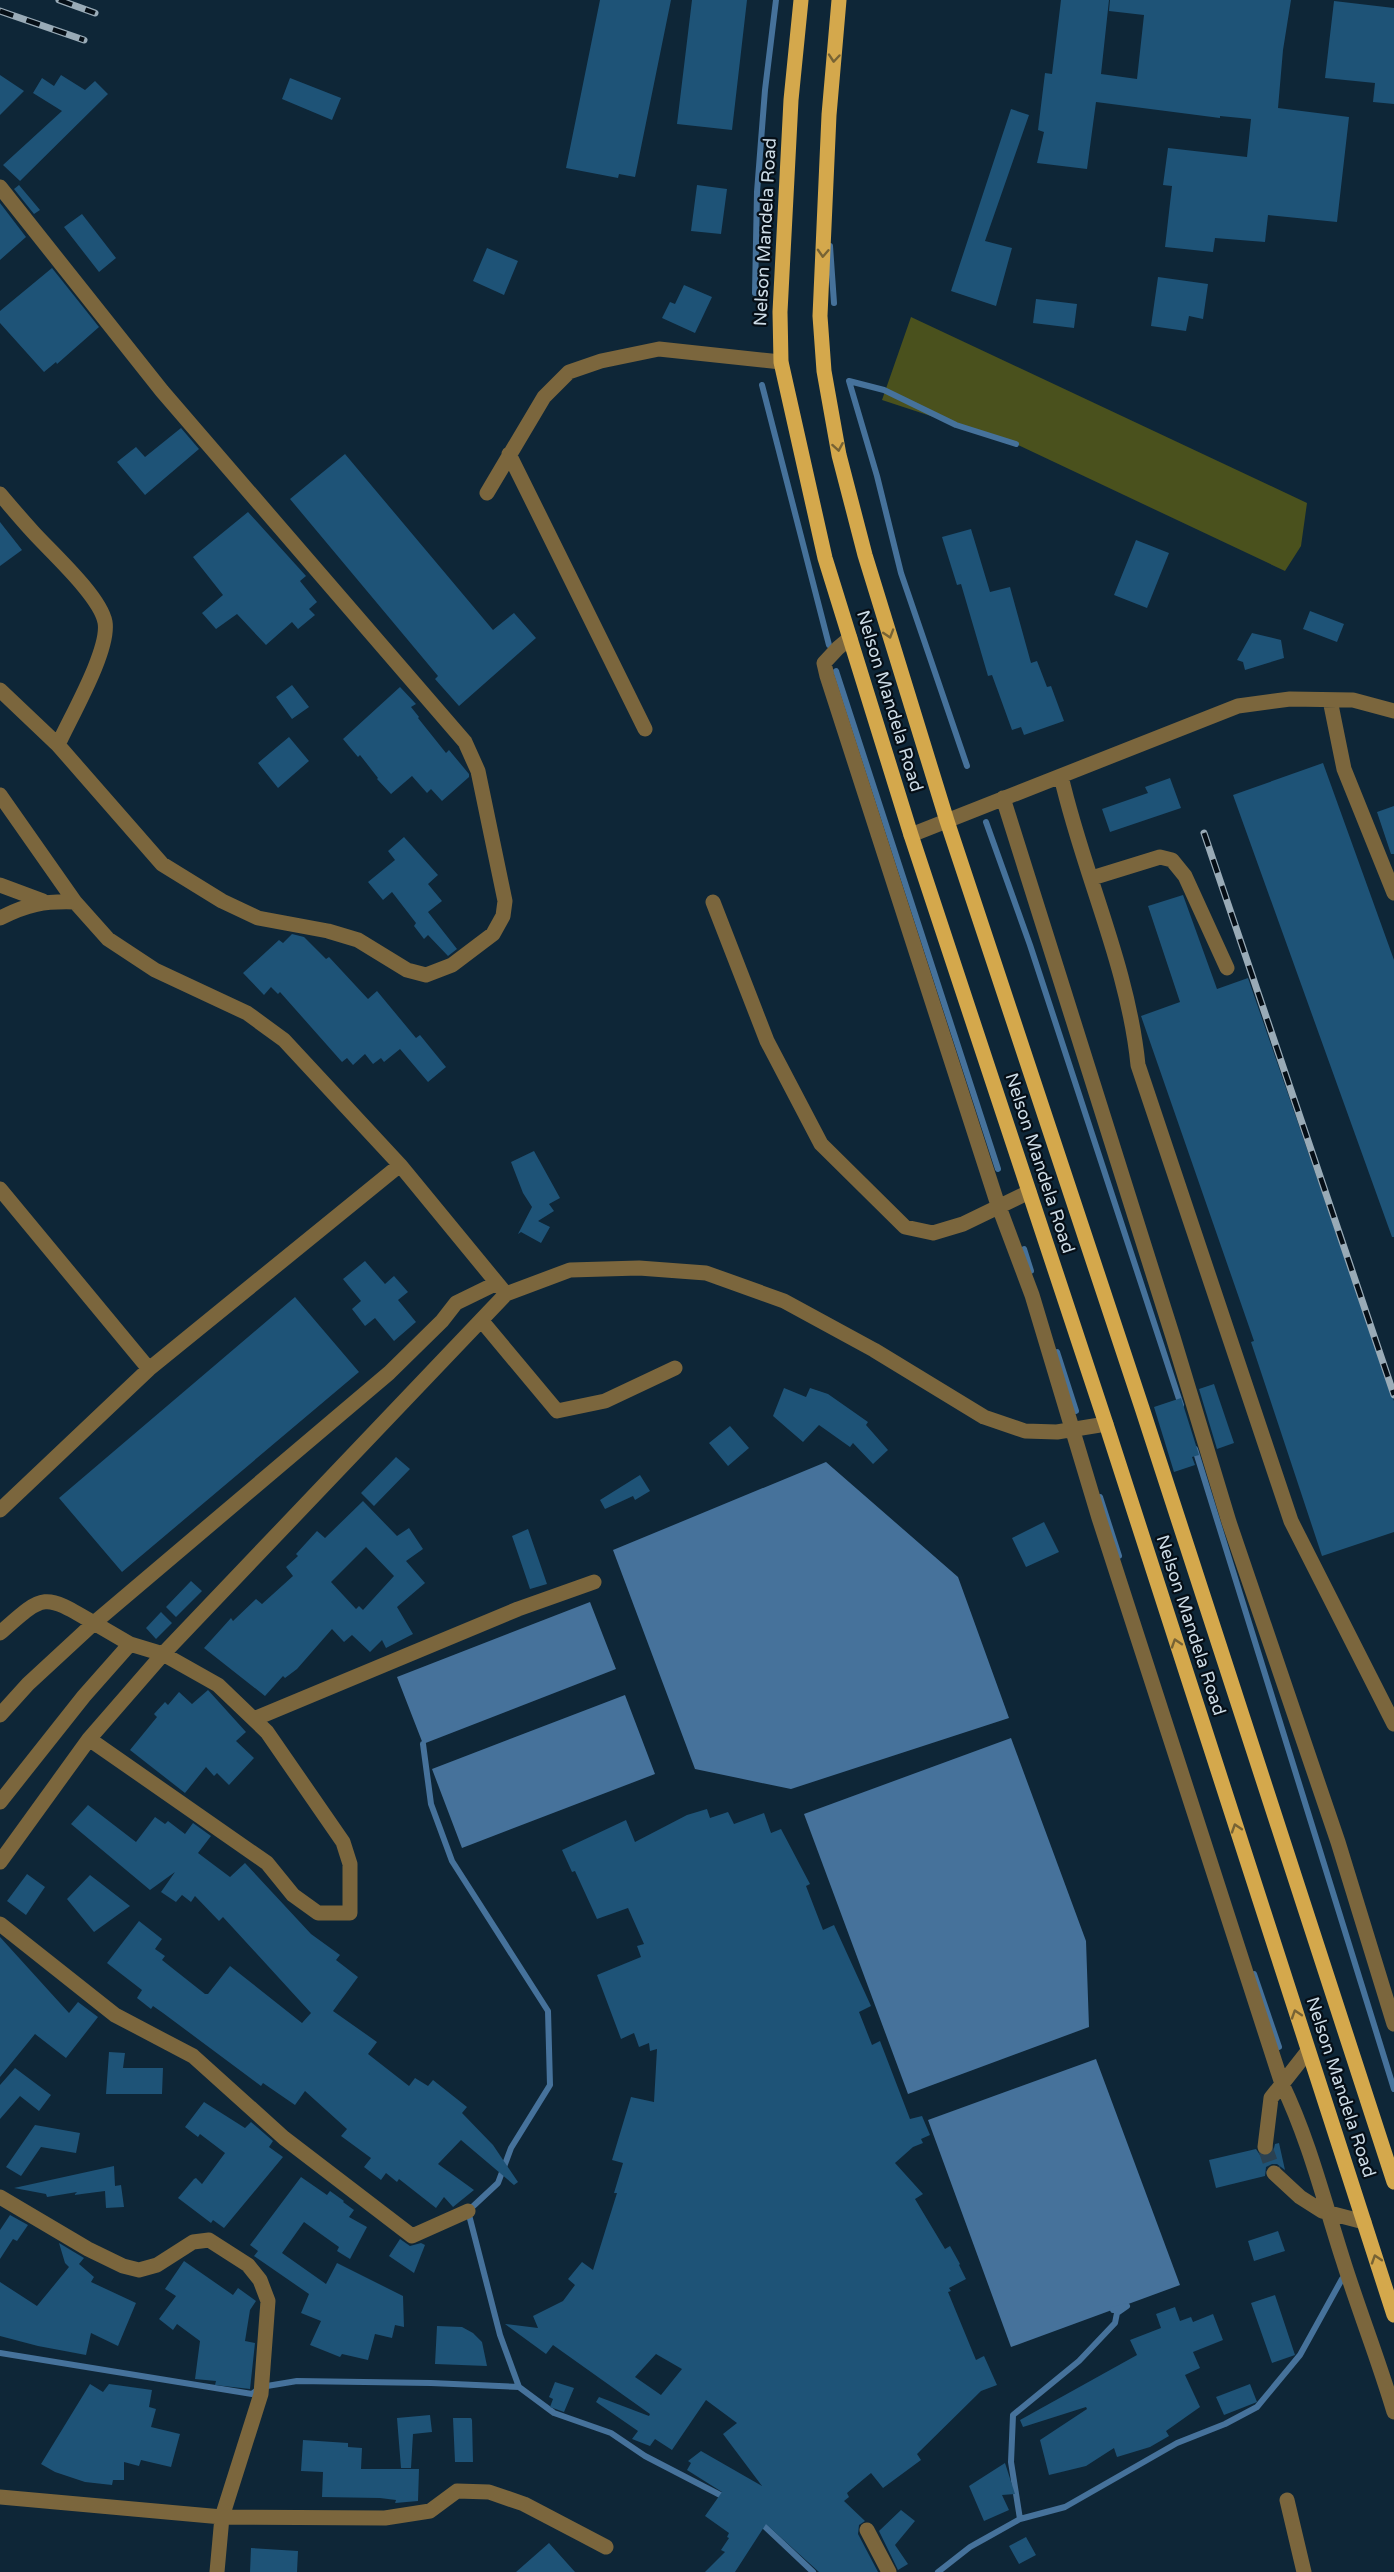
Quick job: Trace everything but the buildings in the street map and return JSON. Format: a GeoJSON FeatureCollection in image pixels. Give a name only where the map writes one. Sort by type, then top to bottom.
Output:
{"type":"FeatureCollection","features":[{"type":"Feature","properties":{"kind":"main road","name":"Nelson Mandela Road"},"geometry":{"type":"LineString","coordinates":[[801,0],[789,124],[780,312],[781,362],[825,558],[911,835],[1106,1424],[1394,2315]]}},
{"type":"Feature","properties":{"kind":"main road","name":"Nelson Mandela Road"},"geometry":{"type":"LineString","coordinates":[[839,0],[829,115],[821,304],[824,371],[839,455],[865,555],[947,820],[1142,1408],[1394,2182]]}},
{"type":"Feature","properties":{"kind":"street"},"geometry":{"type":"LineString","coordinates":[[0,187],[162,391],[465,742],[478,771],[505,901],[502,916],[493,934],[452,965],[426,975],[407,970],[358,940],[328,931],[258,918],[222,901],[162,864],[58,745],[0,690]]}},
{"type":"Feature","properties":{"kind":"street"},"geometry":{"type":"LineString","coordinates":[[487,493],[544,397],[569,372],[601,361],[659,349],[781,362]]}},
{"type":"Feature","properties":{"kind":"street"},"geometry":{"type":"LineString","coordinates":[[509,454],[645,729]]}},
{"type":"Feature","properties":{"kind":"street"},"geometry":{"type":"LineString","coordinates":[[0,494],[78,581],[96,603],[105,621],[104,640],[98,659],[58,745]]}},
{"type":"Feature","properties":{"kind":"street"},"geometry":{"type":"LineString","coordinates":[[850,638],[824,663],[827,676],[999,1207],[1032,1295],[1099,1518],[1282,2084],[1300,2121],[1394,2412]]}},
{"type":"Feature","properties":{"kind":"street"},"geometry":{"type":"LineString","coordinates":[[911,835],[1238,706],[1290,699],[1353,700],[1394,711]]}},
{"type":"Feature","properties":{"kind":"street"},"geometry":{"type":"LineString","coordinates":[[1330,700],[1344,769],[1394,893]]}},
{"type":"Feature","properties":{"kind":"street"},"geometry":{"type":"LineString","coordinates":[[1061,776],[1071,823],[1092,878],[1128,1001],[1138,1065],[1291,1521],[1394,1724]]}},
{"type":"Feature","properties":{"kind":"street"},"geometry":{"type":"LineString","coordinates":[[0,795],[75,902],[108,939],[155,970],[247,1013],[284,1040],[400,1164],[502,1288]]}},
{"type":"Feature","properties":{"kind":"street"},"geometry":{"type":"LineString","coordinates":[[1003,798],[1229,1522],[1338,1842],[1394,2024]]}},
{"type":"Feature","properties":{"kind":"street"},"geometry":{"type":"LineString","coordinates":[[1092,878],[1160,857],[1172,860],[1185,876],[1227,968]]}},
{"type":"Feature","properties":{"kind":"street"},"geometry":{"type":"LineString","coordinates":[[0,885],[43,901],[75,902]]}},
{"type":"Feature","properties":{"kind":"street"},"geometry":{"type":"LineString","coordinates":[[0,918],[20,908],[43,901]]}},
{"type":"Feature","properties":{"kind":"street"},"geometry":{"type":"LineString","coordinates":[[713,902],[767,1041],[821,1144],[905,1227],[933,1233],[963,1224],[1029,1192]]}},
{"type":"Feature","properties":{"kind":"street"},"geometry":{"type":"LineString","coordinates":[[0,1510],[149,1369],[400,1164]]}},
{"type":"Feature","properties":{"kind":"street"},"geometry":{"type":"LineString","coordinates":[[0,1189],[149,1369]]}},
{"type":"Feature","properties":{"kind":"street"},"geometry":{"type":"LineString","coordinates":[[0,1715],[28,1684],[94,1623],[389,1372],[442,1322],[456,1304],[502,1288],[570,1270],[639,1268],[706,1273],[784,1301],[874,1350],[984,1417],[1025,1431],[1057,1432],[1106,1424]]}},
{"type":"Feature","properties":{"kind":"street"},"geometry":{"type":"LineString","coordinates":[[0,1862],[89,1739],[163,1654],[481,1320],[502,1288]]}},
{"type":"Feature","properties":{"kind":"street"},"geometry":{"type":"LineString","coordinates":[[481,1320],[557,1411],[605,1401],[675,1368]]}},
{"type":"Feature","properties":{"kind":"street"},"geometry":{"type":"LineString","coordinates":[[254,1719],[518,1609],[594,1582]]}},
{"type":"Feature","properties":{"kind":"street"},"geometry":{"type":"LineString","coordinates":[[0,1633],[28,1608],[45,1600],[57,1602],[130,1644],[163,1654],[218,1685],[267,1732],[311,1792],[343,1842],[350,1864],[350,1913],[318,1913],[293,1895],[267,1863],[89,1739]]}},
{"type":"Feature","properties":{"kind":"street"},"geometry":{"type":"LineString","coordinates":[[0,1802],[84,1696],[130,1644]]}},
{"type":"Feature","properties":{"kind":"street"},"geometry":{"type":"LineString","coordinates":[[0,1924],[116,2015],[193,2056],[284,2138],[412,2236],[468,2211]]}},
{"type":"Feature","properties":{"kind":"street"},"geometry":{"type":"LineString","coordinates":[[1265,2147],[1271,2098],[1308,2051]]}},
{"type":"Feature","properties":{"kind":"street"},"geometry":{"type":"LineString","coordinates":[[1274,2173],[1300,2197],[1328,2213],[1364,2222]]}},
{"type":"Feature","properties":{"kind":"street"},"geometry":{"type":"LineString","coordinates":[[0,2197],[88,2249],[123,2266],[140,2270],[157,2265],[193,2242],[209,2240],[248,2265],[260,2280],[268,2301],[261,2394],[222,2517],[217,2572]]}},
{"type":"Feature","properties":{"kind":"street"},"geometry":{"type":"LineString","coordinates":[[0,2497],[222,2517],[385,2518],[430,2511],[457,2492],[489,2492],[524,2504],[606,2547]]}},
{"type":"Feature","properties":{"kind":"street"},"geometry":{"type":"LineString","coordinates":[[1287,2500],[1304,2572]]}},
{"type":"Feature","properties":{"kind":"street"},"geometry":{"type":"LineString","coordinates":[[867,2530],[889,2572]]}},
{"type":"Feature","properties":{"kind":"green space"},"geometry":{"type":"Polygon","coordinates":[[[911,317],[1307,503],[1301,546],[1285,571],[1016,444],[882,400],[911,317]]]}},
{"type":"Feature","properties":{"kind":"water"},"geometry":{"type":"Polygon","coordinates":[[[826,1462],[958,1577],[1009,1718],[791,1789],[695,1769],[613,1550],[826,1462]]]}},
{"type":"Feature","properties":{"kind":"water"},"geometry":{"type":"Polygon","coordinates":[[[590,1602],[616,1669],[423,1744],[397,1677],[590,1602]]]}},
{"type":"Feature","properties":{"kind":"water"},"geometry":{"type":"Polygon","coordinates":[[[625,1695],[655,1774],[462,1848],[432,1769],[625,1695]]]}},
{"type":"Feature","properties":{"kind":"water"},"geometry":{"type":"Polygon","coordinates":[[[1011,1738],[1086,1941],[1089,2027],[908,2094],[804,1814],[1011,1738]]]}},
{"type":"Feature","properties":{"kind":"water"},"geometry":{"type":"Polygon","coordinates":[[[1096,2059],[1180,2285],[1011,2347],[928,2120],[1096,2059]]]}},
{"type":"Feature","properties":{"kind":"waterway"},"geometry":{"type":"LineString","coordinates":[[755,293],[757,192],[765,90],[776,0]]}},
{"type":"Feature","properties":{"kind":"waterway"},"geometry":{"type":"LineString","coordinates":[[830,246],[834,303]]}},
{"type":"Feature","properties":{"kind":"waterway"},"geometry":{"type":"LineString","coordinates":[[849,381],[877,476],[901,573],[967,766]]}},
{"type":"Feature","properties":{"kind":"waterway"},"geometry":{"type":"LineString","coordinates":[[849,381],[884,390],[956,425],[1016,444]]}},
{"type":"Feature","properties":{"kind":"waterway"},"geometry":{"type":"LineString","coordinates":[[762,385],[829,645]]}},
{"type":"Feature","properties":{"kind":"waterway"},"geometry":{"type":"LineString","coordinates":[[836,671],[998,1169]]}},
{"type":"Feature","properties":{"kind":"waterway"},"geometry":{"type":"LineString","coordinates":[[986,822],[1030,945],[1181,1405]]}},
{"type":"Feature","properties":{"kind":"waterway"},"geometry":{"type":"LineString","coordinates":[[1024,1249],[1031,1271]]}},
{"type":"Feature","properties":{"kind":"waterway"},"geometry":{"type":"LineString","coordinates":[[1057,1352],[1076,1411]]}},
{"type":"Feature","properties":{"kind":"waterway"},"geometry":{"type":"LineString","coordinates":[[1195,1449],[1394,2089]]}},
{"type":"Feature","properties":{"kind":"waterway"},"geometry":{"type":"LineString","coordinates":[[1100,1497],[1119,1556]]}},
{"type":"Feature","properties":{"kind":"waterway"},"geometry":{"type":"LineString","coordinates":[[423,1744],[431,1804],[452,1861],[548,2011],[550,2085],[511,2148],[498,2183],[468,2211],[500,2335],[519,2387]]}},
{"type":"Feature","properties":{"kind":"waterway"},"geometry":{"type":"LineString","coordinates":[[1254,1974],[1279,2047]]}},
{"type":"Feature","properties":{"kind":"waterway"},"geometry":{"type":"LineString","coordinates":[[1020,2519],[1065,2507],[1177,2443],[1225,2424],[1257,2407],[1300,2355],[1342,2279]]}},
{"type":"Feature","properties":{"kind":"waterway"},"geometry":{"type":"LineString","coordinates":[[938,2572],[970,2547],[1020,2519],[1011,2462],[1013,2415],[1079,2361],[1115,2323],[1117,2313],[1127,2306],[1113,2310]]}},
{"type":"Feature","properties":{"kind":"waterway"},"geometry":{"type":"LineString","coordinates":[[0,2353],[252,2394],[261,2387],[297,2381],[519,2387],[554,2413],[611,2433],[645,2456],[726,2498]]}},
{"type":"Feature","properties":{"kind":"waterway"},"geometry":{"type":"LineString","coordinates":[[759,2521],[813,2572]]}},
{"type":"Feature","properties":{"kind":"tunnel"},"geometry":{"type":"LineString","coordinates":[[1265,2147],[1274,2173]]}},
{"type":"Feature","properties":{"kind":"railway"},"geometry":{"type":"LineString","coordinates":[[59,0],[95,13]]}},
{"type":"Feature","properties":{"kind":"railway"},"geometry":{"type":"LineString","coordinates":[[0,11],[84,40]]}},
{"type":"Feature","properties":{"kind":"railway"},"geometry":{"type":"LineString","coordinates":[[1204,833],[1394,1395]]}}]}
